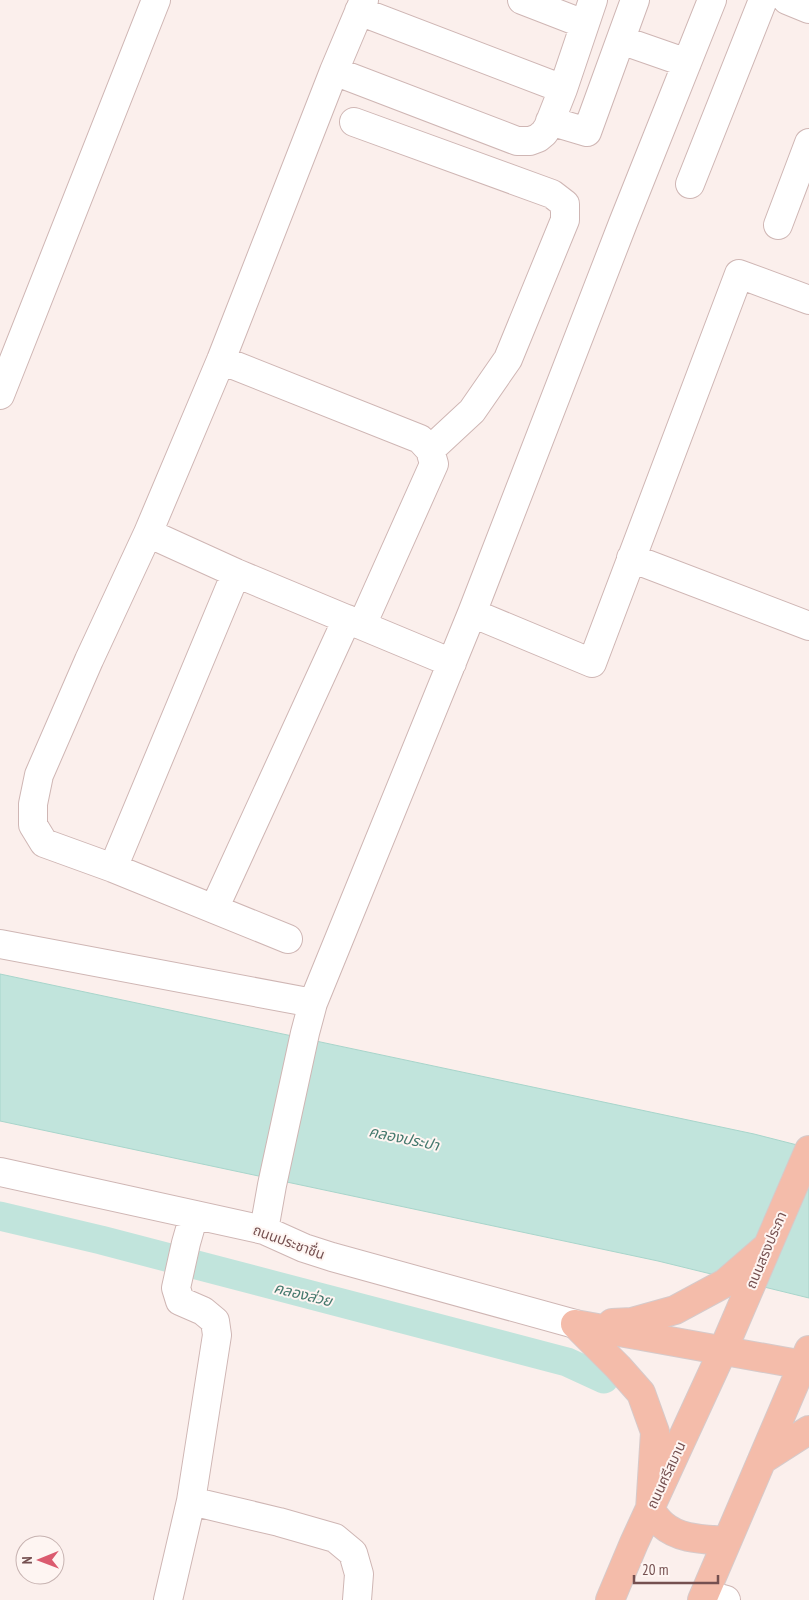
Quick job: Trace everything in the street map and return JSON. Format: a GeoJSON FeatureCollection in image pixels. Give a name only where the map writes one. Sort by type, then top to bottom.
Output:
{"type":"FeatureCollection","features":[{"type":"Feature","properties":{"kind":"main road","name":"ถนนสรงประภา"},"geometry":{"type":"LineString","coordinates":[[723,1350],[736,1287],[768,1246],[809,1150]]}},
{"type":"Feature","properties":{"kind":"main road"},"geometry":{"type":"LineString","coordinates":[[575,1324],[632,1322],[675,1310],[736,1287]]}},
{"type":"Feature","properties":{"kind":"main road"},"geometry":{"type":"LineString","coordinates":[[575,1324],[723,1350],[807,1360],[727,1541],[711,1598]]}},
{"type":"Feature","properties":{"kind":"main road"},"geometry":{"type":"LineString","coordinates":[[575,1324],[641,1393],[655,1432],[650,1510],[664,1525],[676,1533],[727,1541]]}},
{"type":"Feature","properties":{"kind":"main road","name":"ถนนศรีสมาน"},"geometry":{"type":"LineString","coordinates":[[610,1600],[634,1543],[723,1350]]}},
{"type":"Feature","properties":{"kind":"main road"},"geometry":{"type":"LineString","coordinates":[[762,1460],[809,1430]]}},
{"type":"Feature","properties":{"kind":"street"},"geometry":{"type":"LineString","coordinates":[[0,395],[156,0]]}},
{"type":"Feature","properties":{"kind":"street"},"geometry":{"type":"LineString","coordinates":[[334,71],[517,141],[530,141],[538,138],[544,133],[563,89],[588,12],[522,0]]}},
{"type":"Feature","properties":{"kind":"street"},"geometry":{"type":"LineString","coordinates":[[550,121],[586,132],[636,0]]}},
{"type":"Feature","properties":{"kind":"street"},"geometry":{"type":"LineString","coordinates":[[264,1230],[272,1184],[313,1003],[472,613],[712,0]]}},
{"type":"Feature","properties":{"kind":"street"},"geometry":{"type":"LineString","coordinates":[[690,184],[763,0]]}},
{"type":"Feature","properties":{"kind":"street"},"geometry":{"type":"LineString","coordinates":[[787,0],[809,8]]}},
{"type":"Feature","properties":{"kind":"street"},"geometry":{"type":"LineString","coordinates":[[288,939],[113,868],[44,843],[33,825],[32,804],[40,775],[89,660],[148,533],[221,360],[334,71],[362,6],[563,89]]}},
{"type":"Feature","properties":{"kind":"street"},"geometry":{"type":"LineString","coordinates":[[621,40],[687,63]]}},
{"type":"Feature","properties":{"kind":"street"},"geometry":{"type":"LineString","coordinates":[[354,122],[552,194],[565,204],[565,220],[508,359],[472,411],[430,450]]}},
{"type":"Feature","properties":{"kind":"street"},"geometry":{"type":"LineString","coordinates":[[778,225],[809,144]]}},
{"type":"Feature","properties":{"kind":"street"},"geometry":{"type":"LineString","coordinates":[[472,613],[592,663],[738,274],[809,300]]}},
{"type":"Feature","properties":{"kind":"street"},"geometry":{"type":"LineString","coordinates":[[214,909],[434,464],[430,450],[420,439],[221,360]]}},
{"type":"Feature","properties":{"kind":"street"},"geometry":{"type":"LineString","coordinates":[[148,533],[236,573],[452,663]]}},
{"type":"Feature","properties":{"kind":"street"},"geometry":{"type":"LineString","coordinates":[[632,558],[809,626]]}},
{"type":"Feature","properties":{"kind":"street"},"geometry":{"type":"LineString","coordinates":[[113,868],[236,573]]}},
{"type":"Feature","properties":{"kind":"street"},"geometry":{"type":"LineString","coordinates":[[0,944],[313,1003]]}},
{"type":"Feature","properties":{"kind":"street","name":"ถนนประชาชื่น"},"geometry":{"type":"LineString","coordinates":[[0,1172],[264,1230],[304,1248],[332,1257],[575,1324]]}},
{"type":"Feature","properties":{"kind":"street"},"geometry":{"type":"LineString","coordinates":[[168,1600],[190,1501],[217,1335],[215,1321],[203,1310],[180,1301],[176,1288],[194,1215]]}},
{"type":"Feature","properties":{"kind":"street"},"geometry":{"type":"LineString","coordinates":[[190,1501],[279,1522],[335,1538],[353,1553],[359,1574],[357,1600]]}},
{"type":"Feature","properties":{"kind":"water","name":"คลองประปา"},"geometry":{"type":"Polygon","coordinates":[[[0,974],[754,1134],[809,1148],[809,1298],[658,1261],[0,1121],[0,974]]]}},
{"type":"Feature","properties":{"kind":"waterway","name":"คลองส่วย"},"geometry":{"type":"LineString","coordinates":[[0,1216],[101,1240],[567,1362],[604,1379]]}}]}
